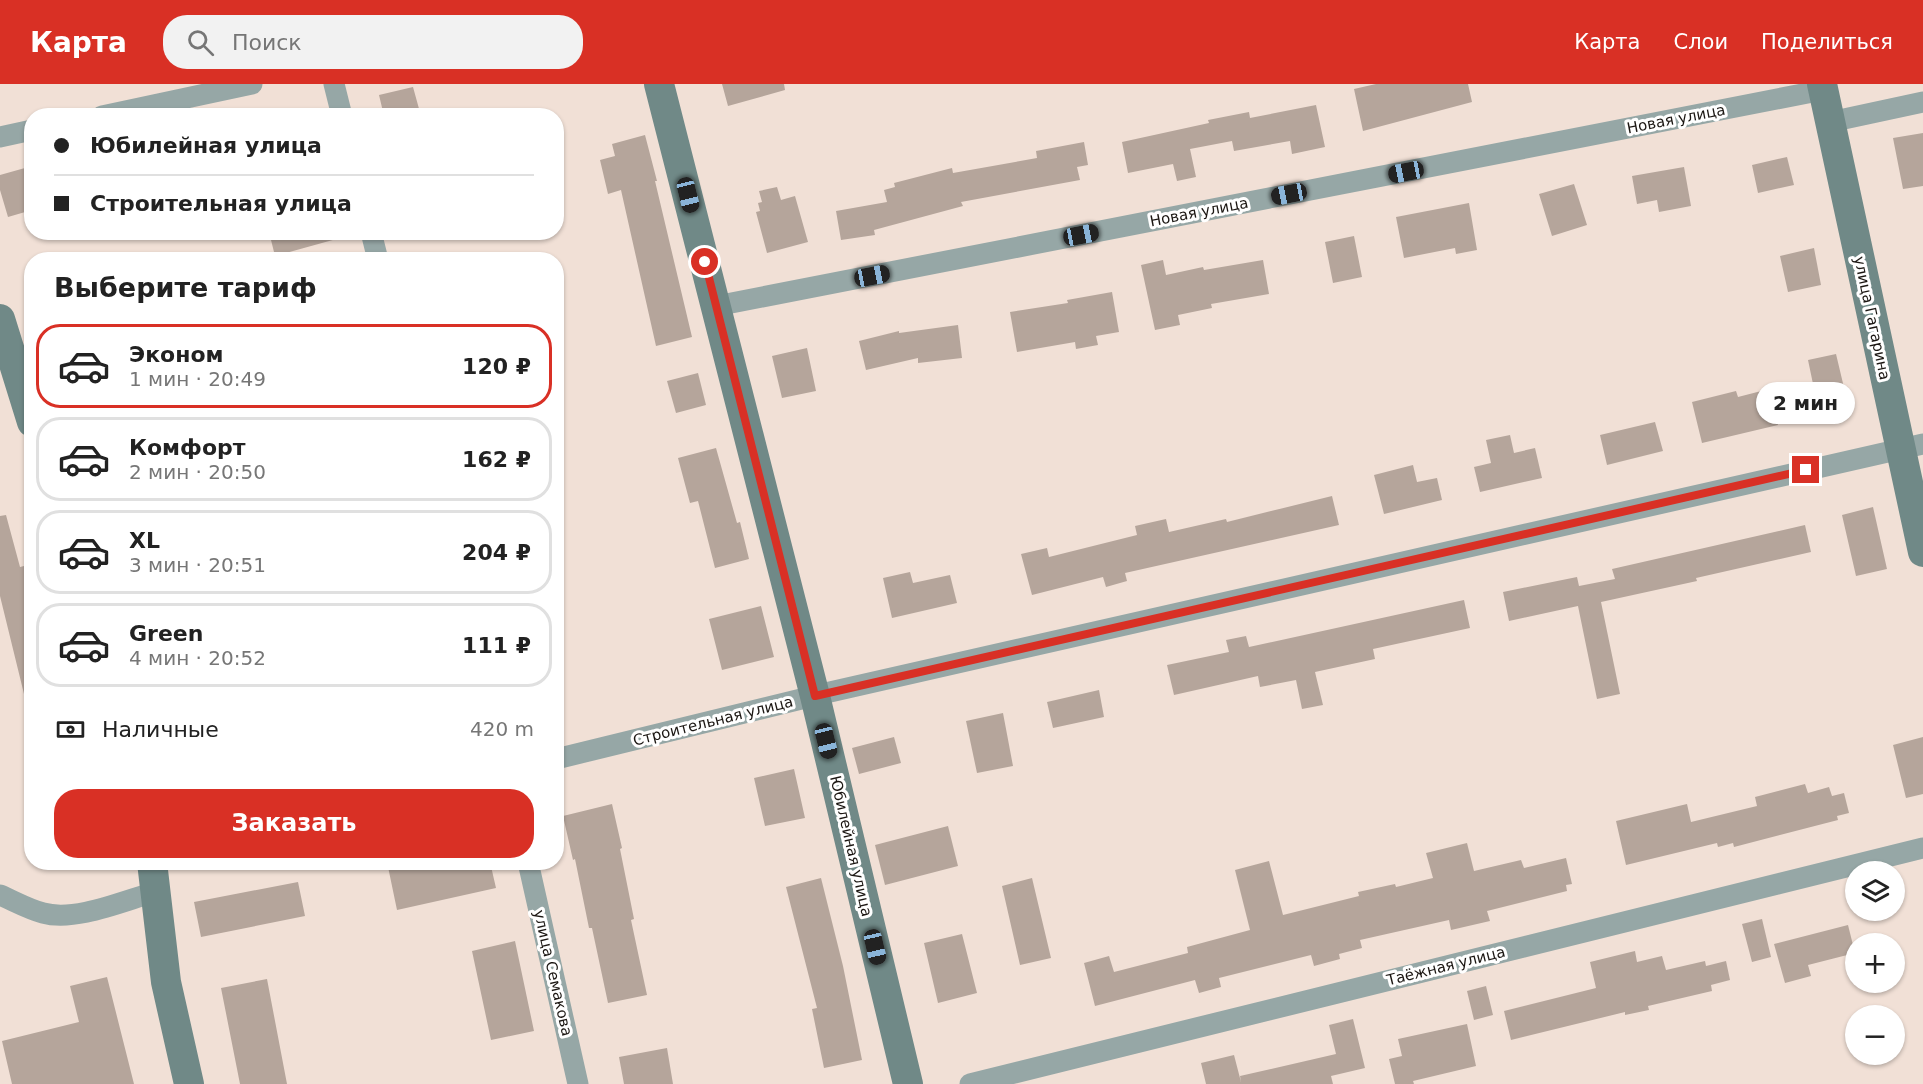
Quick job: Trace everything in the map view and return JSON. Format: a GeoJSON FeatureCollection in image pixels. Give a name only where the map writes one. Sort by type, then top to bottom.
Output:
{"type":"FeatureCollection","features":[{"type":"Feature","properties":{"kind":"street"},"geometry":{"type":"LineString","coordinates":[[140,108],[252,84]]}},
{"type":"Feature","properties":{"kind":"street"},"geometry":{"type":"LineString","coordinates":[[334,84],[340,108]]}},
{"type":"Feature","properties":{"kind":"street","name":"Юбилейная улица"},"geometry":{"type":"LineString","coordinates":[[659,84],[815,696],[908,1084]]}},
{"type":"Feature","properties":{"kind":"street","name":"Новая улица"},"geometry":{"type":"LineString","coordinates":[[716,306],[1823,87]]}},
{"type":"Feature","properties":{"kind":"street","name":"улица Гагарина"},"geometry":{"type":"LineString","coordinates":[[1823,87],[1911,446],[1923,552]]}},
{"type":"Feature","properties":{"kind":"street"},"geometry":{"type":"LineString","coordinates":[[1830,122],[1923,102]]}},
{"type":"Feature","properties":{"kind":"street"},"geometry":{"type":"LineString","coordinates":[[0,137],[24,132]]}},
{"type":"Feature","properties":{"kind":"street"},"geometry":{"type":"LineString","coordinates":[[0,320],[24,396]]}},
{"type":"Feature","properties":{"kind":"street","name":"Строительная улица"},"geometry":{"type":"LineString","coordinates":[[564,757],[815,696],[1911,446]]}},
{"type":"Feature","properties":{"kind":"street","name":"Таёжная улица"},"geometry":{"type":"LineString","coordinates":[[970,1084],[1923,848]]}},
{"type":"Feature","properties":{"kind":"street"},"geometry":{"type":"LineString","coordinates":[[153,870],[166,982],[189,1084]]}},
{"type":"Feature","properties":{"kind":"street","name":"улица Семакова"},"geometry":{"type":"LineString","coordinates":[[530,870],[578,1084]]}},
{"type":"Feature","properties":{"kind":"street"},"geometry":{"type":"LineString","coordinates":[[0,895],[42,913],[57,916],[74,915],[155,892]]}},
{"type":"Feature","properties":{"kind":"building"},"geometry":{"type":"Polygon","coordinates":[[[722,84],[784,84],[785,90],[728,106],[722,84]]]}},
{"type":"Feature","properties":{"kind":"building"},"geometry":{"type":"Polygon","coordinates":[[[1376,84],[1468,84],[1472,102],[1363,131],[1354,89],[1376,84]]]}},
{"type":"Feature","properties":{"kind":"building"},"geometry":{"type":"Polygon","coordinates":[[[413,87],[419,108],[382,108],[379,95],[413,87]]]}},
{"type":"Feature","properties":{"kind":"building"},"geometry":{"type":"Polygon","coordinates":[[[1316,105],[1325,147],[1292,154],[1290,141],[1234,151],[1232,141],[1190,149],[1196,177],[1177,181],[1173,164],[1128,173],[1122,142],[1249,112],[1250,118],[1316,105]]]}},
{"type":"Feature","properties":{"kind":"building"},"geometry":{"type":"Polygon","coordinates":[[[1923,133],[1923,186],[1903,189],[1893,138],[1923,133]]]}},
{"type":"Feature","properties":{"kind":"building"},"geometry":{"type":"Polygon","coordinates":[[[645,135],[692,337],[656,346],[621,190],[608,194],[600,160],[615,156],[612,144],[645,135]]]}},
{"type":"Feature","properties":{"kind":"building"},"geometry":{"type":"Polygon","coordinates":[[[1084,142],[1088,165],[1077,167],[1080,180],[961,202],[963,206],[874,230],[875,235],[841,240],[836,211],[887,202],[884,190],[895,187],[894,183],[952,168],[953,173],[1037,158],[1036,151],[1084,142]]]}},
{"type":"Feature","properties":{"kind":"building"},"geometry":{"type":"Polygon","coordinates":[[[1787,157],[1794,185],[1758,193],[1752,165],[1787,157]]]}},
{"type":"Feature","properties":{"kind":"building"},"geometry":{"type":"Polygon","coordinates":[[[1684,167],[1691,206],[1659,212],[1657,200],[1637,204],[1632,176],[1684,167]]]}},
{"type":"Feature","properties":{"kind":"building"},"geometry":{"type":"Polygon","coordinates":[[[24,168],[24,212],[8,217],[0,190],[0,175],[24,168]]]}},
{"type":"Feature","properties":{"kind":"building"},"geometry":{"type":"Polygon","coordinates":[[[1574,184],[1587,225],[1552,236],[1539,194],[1574,184]]]}},
{"type":"Feature","properties":{"kind":"building"},"geometry":{"type":"Polygon","coordinates":[[[777,187],[781,200],[795,196],[808,242],[767,253],[756,212],[760,211],[758,203],[762,202],[759,191],[777,187]]]}},
{"type":"Feature","properties":{"kind":"building"},"geometry":{"type":"Polygon","coordinates":[[[1469,203],[1477,250],[1456,254],[1455,248],[1404,258],[1396,217],[1469,203]]]}},
{"type":"Feature","properties":{"kind":"building"},"geometry":{"type":"Polygon","coordinates":[[[1354,236],[1362,277],[1333,283],[1325,242],[1354,236]]]}},
{"type":"Feature","properties":{"kind":"building"},"geometry":{"type":"Polygon","coordinates":[[[271,240],[333,240],[289,252],[274,252],[271,240]]]}},
{"type":"Feature","properties":{"kind":"building"},"geometry":{"type":"Polygon","coordinates":[[[1814,248],[1821,285],[1788,292],[1780,256],[1814,248]]]}},
{"type":"Feature","properties":{"kind":"building"},"geometry":{"type":"Polygon","coordinates":[[[1163,260],[1166,275],[1203,267],[1204,270],[1263,260],[1269,294],[1211,304],[1212,308],[1178,315],[1180,325],[1155,330],[1141,265],[1163,260]]]}},
{"type":"Feature","properties":{"kind":"building"},"geometry":{"type":"Polygon","coordinates":[[[1112,292],[1119,332],[1096,336],[1098,345],[1076,349],[1075,342],[1017,352],[1010,312],[1068,303],[1067,300],[1112,292]]]}},
{"type":"Feature","properties":{"kind":"building"},"geometry":{"type":"Polygon","coordinates":[[[958,325],[962,358],[918,363],[918,358],[866,370],[859,341],[899,331],[899,333],[958,325]]]}},
{"type":"Feature","properties":{"kind":"building"},"geometry":{"type":"Polygon","coordinates":[[[807,348],[816,391],[782,398],[772,356],[807,348]]]}},
{"type":"Feature","properties":{"kind":"building"},"geometry":{"type":"Polygon","coordinates":[[[1836,354],[1846,396],[1817,403],[1808,360],[1836,354]]]}},
{"type":"Feature","properties":{"kind":"building"},"geometry":{"type":"Polygon","coordinates":[[[698,373],[706,405],[676,413],[667,381],[698,373]]]}},
{"type":"Feature","properties":{"kind":"building"},"geometry":{"type":"Polygon","coordinates":[[[1769,389],[1778,425],[1702,443],[1692,402],[1736,391],[1738,397],[1769,389]]]}},
{"type":"Feature","properties":{"kind":"building"},"geometry":{"type":"Polygon","coordinates":[[[1655,422],[1663,451],[1607,465],[1600,435],[1655,422]]]}},
{"type":"Feature","properties":{"kind":"building"},"geometry":{"type":"Polygon","coordinates":[[[1510,435],[1514,453],[1535,448],[1542,478],[1480,492],[1474,467],[1491,463],[1486,440],[1510,435]]]}},
{"type":"Feature","properties":{"kind":"building"},"geometry":{"type":"Polygon","coordinates":[[[716,448],[737,523],[740,522],[749,559],[715,568],[698,501],[690,503],[678,458],[716,448]]]}},
{"type":"Feature","properties":{"kind":"building"},"geometry":{"type":"Polygon","coordinates":[[[1413,465],[1417,482],[1437,478],[1442,500],[1384,514],[1374,475],[1413,465]]]}},
{"type":"Feature","properties":{"kind":"building"},"geometry":{"type":"Polygon","coordinates":[[[1332,496],[1339,525],[1125,573],[1127,581],[1106,587],[1103,577],[1032,595],[1021,554],[1047,548],[1049,557],[1137,535],[1135,526],[1166,519],[1169,532],[1226,519],[1227,522],[1332,496]]]}},
{"type":"Feature","properties":{"kind":"building"},"geometry":{"type":"Polygon","coordinates":[[[1873,507],[1887,569],[1856,576],[1842,515],[1873,507]]]}},
{"type":"Feature","properties":{"kind":"building"},"geometry":{"type":"Polygon","coordinates":[[[6,515],[20,567],[24,566],[24,694],[0,596],[0,516],[6,515]]]}},
{"type":"Feature","properties":{"kind":"building"},"geometry":{"type":"Polygon","coordinates":[[[1805,525],[1811,552],[1696,578],[1697,581],[1601,602],[1620,694],[1597,699],[1578,606],[1509,621],[1503,592],[1577,577],[1579,586],[1615,579],[1612,569],[1805,525]]]}},
{"type":"Feature","properties":{"kind":"building"},"geometry":{"type":"Polygon","coordinates":[[[910,572],[913,583],[950,575],[957,603],[892,618],[883,578],[910,572]]]}},
{"type":"Feature","properties":{"kind":"building"},"geometry":{"type":"Polygon","coordinates":[[[1464,600],[1470,628],[1373,649],[1375,659],[1315,672],[1323,705],[1302,709],[1296,680],[1260,687],[1258,676],[1174,695],[1167,665],[1229,652],[1226,640],[1246,636],[1249,647],[1464,600]]]}},
{"type":"Feature","properties":{"kind":"building"},"geometry":{"type":"Polygon","coordinates":[[[761,606],[774,657],[722,670],[709,619],[761,606]]]}},
{"type":"Feature","properties":{"kind":"building"},"geometry":{"type":"Polygon","coordinates":[[[1099,690],[1104,717],[1053,728],[1047,702],[1099,690]]]}},
{"type":"Feature","properties":{"kind":"building"},"geometry":{"type":"Polygon","coordinates":[[[1003,713],[1013,766],[977,773],[966,721],[1003,713]]]}},
{"type":"Feature","properties":{"kind":"building"},"geometry":{"type":"Polygon","coordinates":[[[894,737],[901,763],[859,774],[852,748],[894,737]]]}},
{"type":"Feature","properties":{"kind":"building"},"geometry":{"type":"Polygon","coordinates":[[[1923,737],[1923,794],[1906,798],[1893,745],[1923,737]]]}},
{"type":"Feature","properties":{"kind":"building"},"geometry":{"type":"Polygon","coordinates":[[[794,769],[805,818],[765,826],[754,778],[794,769]]]}},
{"type":"Feature","properties":{"kind":"building"},"geometry":{"type":"Polygon","coordinates":[[[1805,784],[1808,793],[1829,787],[1832,796],[1844,793],[1849,813],[1837,816],[1838,820],[1734,847],[1733,843],[1718,847],[1717,843],[1626,865],[1616,821],[1687,804],[1691,822],[1757,806],[1755,797],[1805,784]]]}},
{"type":"Feature","properties":{"kind":"building"},"geometry":{"type":"Polygon","coordinates":[[[612,804],[634,919],[631,920],[647,995],[608,1003],[564,816],[612,804]]]}},
{"type":"Feature","properties":{"kind":"building"},"geometry":{"type":"Polygon","coordinates":[[[948,826],[958,866],[885,885],[875,845],[948,826]]]}},
{"type":"Feature","properties":{"kind":"building"},"geometry":{"type":"Polygon","coordinates":[[[1467,843],[1474,871],[1521,860],[1524,868],[1566,858],[1572,884],[1566,885],[1567,891],[1487,911],[1490,921],[1451,930],[1449,920],[1360,940],[1362,948],[1339,954],[1340,959],[1314,966],[1311,955],[1219,978],[1221,987],[1199,993],[1195,980],[1095,1006],[1084,963],[1109,956],[1114,972],[1188,953],[1187,947],[1250,930],[1235,870],[1269,861],[1283,915],[1359,896],[1358,892],[1395,884],[1396,887],[1433,878],[1426,853],[1467,843]]]}},
{"type":"Feature","properties":{"kind":"building"},"geometry":{"type":"Polygon","coordinates":[[[389,870],[492,870],[496,888],[397,910],[389,870]]]}},
{"type":"Feature","properties":{"kind":"building"},"geometry":{"type":"Polygon","coordinates":[[[821,878],[843,966],[862,1060],[824,1068],[812,1009],[817,1008],[786,887],[821,878]]]}},
{"type":"Feature","properties":{"kind":"building"},"geometry":{"type":"Polygon","coordinates":[[[1032,878],[1051,958],[1020,965],[1002,886],[1032,878]]]}},
{"type":"Feature","properties":{"kind":"building"},"geometry":{"type":"Polygon","coordinates":[[[298,882],[305,916],[201,937],[194,902],[298,882]]]}},
{"type":"Feature","properties":{"kind":"building"},"geometry":{"type":"Polygon","coordinates":[[[1762,919],[1771,957],[1752,962],[1742,924],[1762,919]]]}},
{"type":"Feature","properties":{"kind":"building"},"geometry":{"type":"Polygon","coordinates":[[[1848,925],[1850,933],[1845,933],[1845,956],[1808,965],[1811,976],[1785,983],[1774,944],[1848,925]]]}},
{"type":"Feature","properties":{"kind":"building"},"geometry":{"type":"Polygon","coordinates":[[[962,934],[977,993],[938,1003],[924,943],[962,934]]]}},
{"type":"Feature","properties":{"kind":"building"},"geometry":{"type":"Polygon","coordinates":[[[515,941],[534,1031],[491,1040],[472,951],[515,941]]]}},
{"type":"Feature","properties":{"kind":"building"},"geometry":{"type":"Polygon","coordinates":[[[1635,951],[1637,962],[1662,956],[1666,970],[1705,961],[1706,966],[1726,961],[1730,980],[1711,985],[1712,991],[1648,1006],[1649,1010],[1625,1015],[1625,1012],[1511,1040],[1504,1011],[1596,988],[1590,962],[1635,951]]]}},
{"type":"Feature","properties":{"kind":"building"},"geometry":{"type":"Polygon","coordinates":[[[107,977],[134,1084],[12,1084],[2,1041],[79,1022],[70,986],[107,977]]]}},
{"type":"Feature","properties":{"kind":"building"},"geometry":{"type":"Polygon","coordinates":[[[267,979],[287,1084],[240,1084],[221,988],[267,979]]]}},
{"type":"Feature","properties":{"kind":"building"},"geometry":{"type":"Polygon","coordinates":[[[1486,986],[1493,1015],[1474,1020],[1467,991],[1486,986]]]}},
{"type":"Feature","properties":{"kind":"building"},"geometry":{"type":"Polygon","coordinates":[[[1353,1019],[1365,1068],[1331,1076],[1333,1084],[1206,1084],[1201,1063],[1234,1055],[1241,1082],[1240,1076],[1336,1054],[1329,1025],[1353,1019]]]}},
{"type":"Feature","properties":{"kind":"building"},"geometry":{"type":"Polygon","coordinates":[[[1467,1024],[1476,1066],[1413,1081],[1414,1084],[1395,1084],[1389,1059],[1402,1056],[1398,1039],[1467,1024]]]}},
{"type":"Feature","properties":{"kind":"building"},"geometry":{"type":"Polygon","coordinates":[[[667,1048],[673,1084],[624,1084],[619,1057],[667,1048]]]}},
{"type":"Feature","properties":{"kind":"route"},"geometry":{"type":"LineString","coordinates":[[705,262],[815,696],[1806,470]]}}]}
